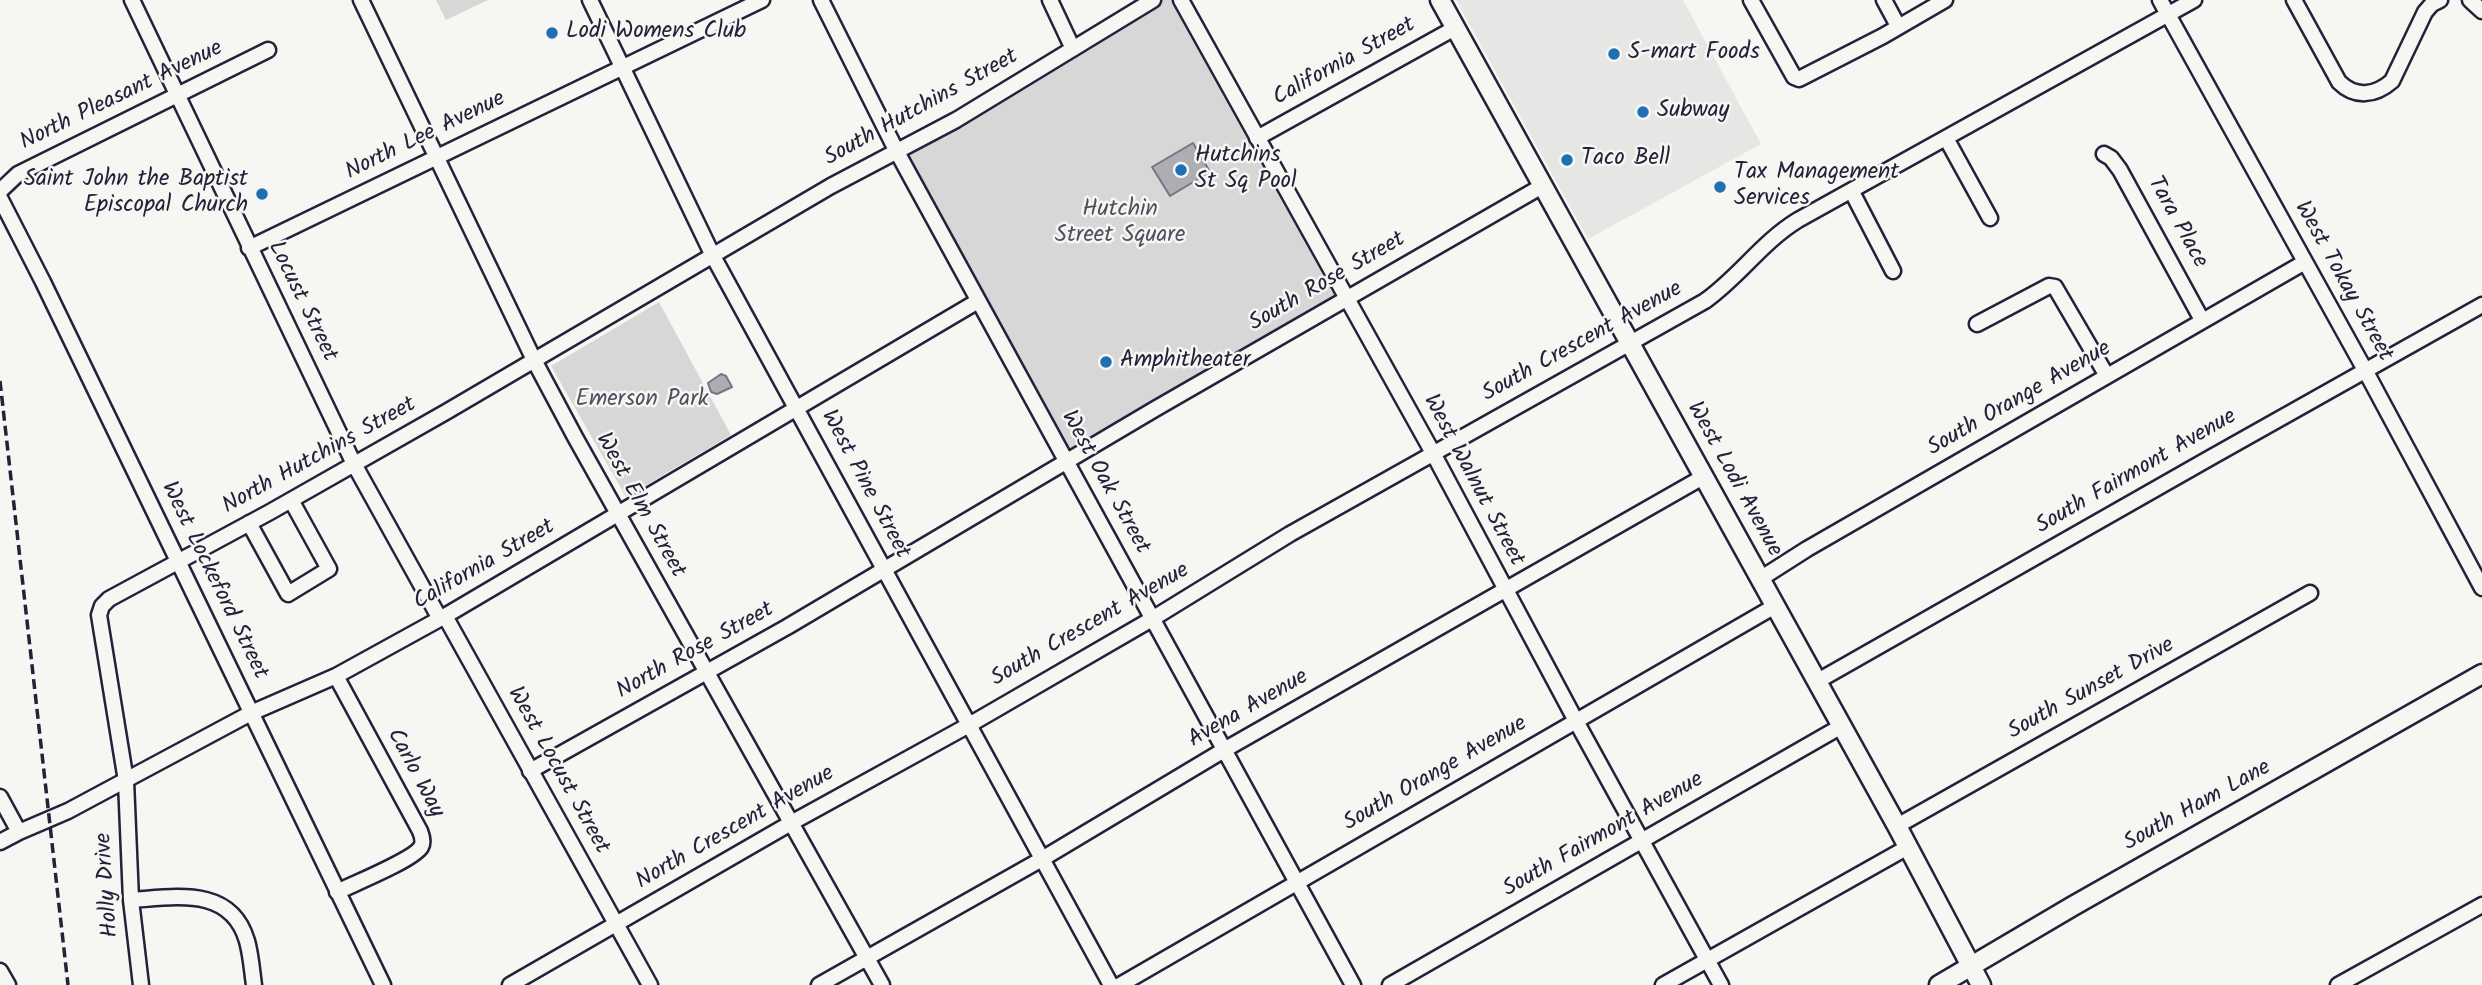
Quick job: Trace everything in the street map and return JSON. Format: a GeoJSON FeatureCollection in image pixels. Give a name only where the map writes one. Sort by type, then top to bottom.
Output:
{"type":"FeatureCollection","features":[{"type":"Feature","properties":{"kind":"main road","name":"West Lodi Avenue"},"geometry":{"type":"LineString","coordinates":[[1440,0],[1897,826],[1981,985]]}},
{"type":"Feature","properties":{"kind":"main road","name":"South Ham Lane"},"geometry":{"type":"LineString","coordinates":[[1939,985],[2482,674]]}},
{"type":"Feature","properties":{"kind":"street","name":"Locust Street"},"geometry":{"type":"LineString","coordinates":[[132,0],[354,464],[443,617]]}},
{"type":"Feature","properties":{"kind":"street","name":"West Elm Street"},"geometry":{"type":"LineString","coordinates":[[361,0],[534,360],[705,672],[882,985]]}},
{"type":"Feature","properties":{"kind":"street","name":"West Pine Street"},"geometry":{"type":"LineString","coordinates":[[590,0],[713,256],[1111,985]]}},
{"type":"Feature","properties":{"kind":"street","name":"North Lee Avenue"},"geometry":{"type":"LineString","coordinates":[[249,248],[762,0]]}},
{"type":"Feature","properties":{"kind":"street","name":"West Oak Street"},"geometry":{"type":"LineString","coordinates":[[821,0],[896,150],[1353,985]]}},
{"type":"Feature","properties":{"kind":"street"},"geometry":{"type":"LineString","coordinates":[[1050,0],[1073,49]]}},
{"type":"Feature","properties":{"kind":"street","name":"South Hutchins Street"},"geometry":{"type":"LineString","coordinates":[[713,256],[896,150],[956,120],[1153,0]]}},
{"type":"Feature","properties":{"kind":"street","name":"West Walnut Street"},"geometry":{"type":"LineString","coordinates":[[1181,0],[1433,453],[1721,985]]}},
{"type":"Feature","properties":{"kind":"street"},"geometry":{"type":"LineString","coordinates":[[1751,0],[1794,76],[1800,79],[1945,0]]}},
{"type":"Feature","properties":{"kind":"street"},"geometry":{"type":"LineString","coordinates":[[1884,0],[1899,26]]}},
{"type":"Feature","properties":{"kind":"street","name":"West Tokay Street"},"geometry":{"type":"LineString","coordinates":[[2160,0],[2482,588]]}},
{"type":"Feature","properties":{"kind":"street","name":"South Crescent Avenue"},"geometry":{"type":"LineString","coordinates":[[985,715],[1290,534],[1705,301],[1728,285],[1777,234],[2194,0]]}},
{"type":"Feature","properties":{"kind":"street"},"geometry":{"type":"LineString","coordinates":[[2294,0],[2339,82],[2346,89],[2359,94],[2383,89],[2392,81],[2425,12],[2440,0]]}},
{"type":"Feature","properties":{"kind":"street"},"geometry":{"type":"LineString","coordinates":[[2470,0],[2482,11]]}},
{"type":"Feature","properties":{"kind":"street","name":"California Street"},"geometry":{"type":"LineString","coordinates":[[1257,138],[1455,28]]}},
{"type":"Feature","properties":{"kind":"street","name":"North Pleasant Avenue"},"geometry":{"type":"LineString","coordinates":[[0,191],[18,174],[268,50]]}},
{"type":"Feature","properties":{"kind":"street"},"geometry":{"type":"LineString","coordinates":[[1946,138],[1990,218]]}},
{"type":"Feature","properties":{"kind":"street","name":"Tara Place"},"geometry":{"type":"LineString","coordinates":[[2104,154],[2111,158],[2120,170],[2202,320]]}},
{"type":"Feature","properties":{"kind":"street","name":"South Rose Street"},"geometry":{"type":"LineString","coordinates":[[883,569],[1345,298],[1544,185]]}},
{"type":"Feature","properties":{"kind":"street"},"geometry":{"type":"LineString","coordinates":[[1852,192],[1893,271]]}},
{"type":"Feature","properties":{"kind":"street","name":"West Lockeford Street"},"geometry":{"type":"LineString","coordinates":[[0,198],[383,985]]}},
{"type":"Feature","properties":{"kind":"street","name":"North Hutchins Street"},"geometry":{"type":"LineString","coordinates":[[126,781],[99,615],[102,606],[109,599],[291,500],[713,256]]}},
{"type":"Feature","properties":{"kind":"street","name":"South Orange Avenue"},"geometry":{"type":"LineString","coordinates":[[1760,579],[1807,549],[2305,262]]}},
{"type":"Feature","properties":{"kind":"street"},"geometry":{"type":"LineString","coordinates":[[1977,324],[2049,286],[2055,287],[2106,376]]}},
{"type":"Feature","properties":{"kind":"street","name":"California Street"},"geometry":{"type":"LineString","coordinates":[[0,842],[68,811],[251,713],[336,676],[443,617],[978,301]]}},
{"type":"Feature","properties":{"kind":"street","name":"South Fairmont Avenue"},"geometry":{"type":"LineString","coordinates":[[1816,682],[2482,305]]}},
{"type":"Feature","properties":{"kind":"street","name":"Avena Avenue"},"geometry":{"type":"LineString","coordinates":[[818,985],[1042,859],[1224,751],[1703,477]]}},
{"type":"Feature","properties":{"kind":"street"},"geometry":{"type":"LineString","coordinates":[[249,523],[288,594],[329,569],[291,500]]}},
{"type":"Feature","properties":{"kind":"street","name":"North Rose Street"},"geometry":{"type":"LineString","coordinates":[[530,771],[787,627],[883,569]]}},
{"type":"Feature","properties":{"kind":"street","name":"South Sunset Drive"},"geometry":{"type":"LineString","coordinates":[[1897,826],[2310,593]]}},
{"type":"Feature","properties":{"kind":"street","name":"South Orange Avenue"},"geometry":{"type":"LineString","coordinates":[[1120,985],[1775,606]]}},
{"type":"Feature","properties":{"kind":"street","name":"West Locust Street"},"geometry":{"type":"LineString","coordinates":[[443,617],[650,985]]}},
{"type":"Feature","properties":{"kind":"street","name":"Carlo Way"},"geometry":{"type":"LineString","coordinates":[[336,676],[421,831],[423,842],[421,848],[410,856],[337,892]]}},
{"type":"Feature","properties":{"kind":"street","name":"North Crescent Avenue"},"geometry":{"type":"LineString","coordinates":[[510,985],[985,715]]}},
{"type":"Feature","properties":{"kind":"street","name":"South Fairmont Avenue"},"geometry":{"type":"LineString","coordinates":[[1390,985],[1840,727]]}},
{"type":"Feature","properties":{"kind":"street","name":"Holly Drive"},"geometry":{"type":"LineString","coordinates":[[126,781],[131,901],[141,985]]}},
{"type":"Feature","properties":{"kind":"street"},"geometry":{"type":"LineString","coordinates":[[0,797],[19,832]]}},
{"type":"Feature","properties":{"kind":"street"},"geometry":{"type":"LineString","coordinates":[[1663,985],[1908,847]]}},
{"type":"Feature","properties":{"kind":"street"},"geometry":{"type":"LineString","coordinates":[[131,901],[203,898],[226,908],[241,926],[247,942],[254,985]]}},
{"type":"Feature","properties":{"kind":"street"},"geometry":{"type":"LineString","coordinates":[[2338,985],[2482,905]]}},
{"type":"Feature","properties":{"kind":"street"},"geometry":{"type":"LineString","coordinates":[[0,971],[8,985]]}},
{"type":"Feature","properties":{"kind":"shaded area"},"geometry":{"type":"Polygon","coordinates":[[[1456,0],[1683,0],[1761,144],[1588,239],[1456,0]]]}},
{"type":"Feature","properties":{"kind":"shaded area","name":"Hutchins St Sq Pool"},"geometry":{"type":"Polygon","coordinates":[[[1193,143],[1210,172],[1170,196],[1152,167],[1193,143]]]}},
{"type":"Feature","properties":{"kind":"shaded area"},"geometry":{"type":"Polygon","coordinates":[[[721,374],[726,376],[732,387],[717,394],[711,392],[708,383],[721,374]]]}},
{"type":"Feature","properties":{"kind":"green space"},"geometry":{"type":"Polygon","coordinates":[[[436,0],[488,0],[446,20],[436,0]]]}},
{"type":"Feature","properties":{"kind":"green space","name":"Hutchin Street Square"},"geometry":{"type":"Polygon","coordinates":[[[1153,0],[1181,0],[1345,298],[1067,461],[896,150],[1153,0]]]}},
{"type":"Feature","properties":{"kind":"green space","name":"Emerson Park"},"geometry":{"type":"Polygon","coordinates":[[[659,302],[731,435],[626,497],[551,366],[659,302]]]}},
{"type":"Feature","properties":{"kind":"railway"},"geometry":{"type":"LineString","coordinates":[[0,381],[68,985]]}},
{"type":"Feature","properties":{"kind":"place","name":"Lodi Womens Club"},"geometry":{"type":"Point","coordinates":[552,33]}},
{"type":"Feature","properties":{"kind":"place","name":"S-mart Foods"},"geometry":{"type":"Point","coordinates":[1614,54]}},
{"type":"Feature","properties":{"kind":"place","name":"Subway"},"geometry":{"type":"Point","coordinates":[1643,112]}},
{"type":"Feature","properties":{"kind":"place","name":"Taco Bell"},"geometry":{"type":"Point","coordinates":[1567,160]}},
{"type":"Feature","properties":{"kind":"place","name":"Hutchins St Sq Pool"},"geometry":{"type":"Point","coordinates":[1181,170]}},
{"type":"Feature","properties":{"kind":"place","name":"Tax Management Services"},"geometry":{"type":"Point","coordinates":[1720,187]}},
{"type":"Feature","properties":{"kind":"place","name":"Saint John the Baptist Episcopal Church"},"geometry":{"type":"Point","coordinates":[262,194]}},
{"type":"Feature","properties":{"kind":"place","name":"Amphitheater"},"geometry":{"type":"Point","coordinates":[1106,362]}}]}
